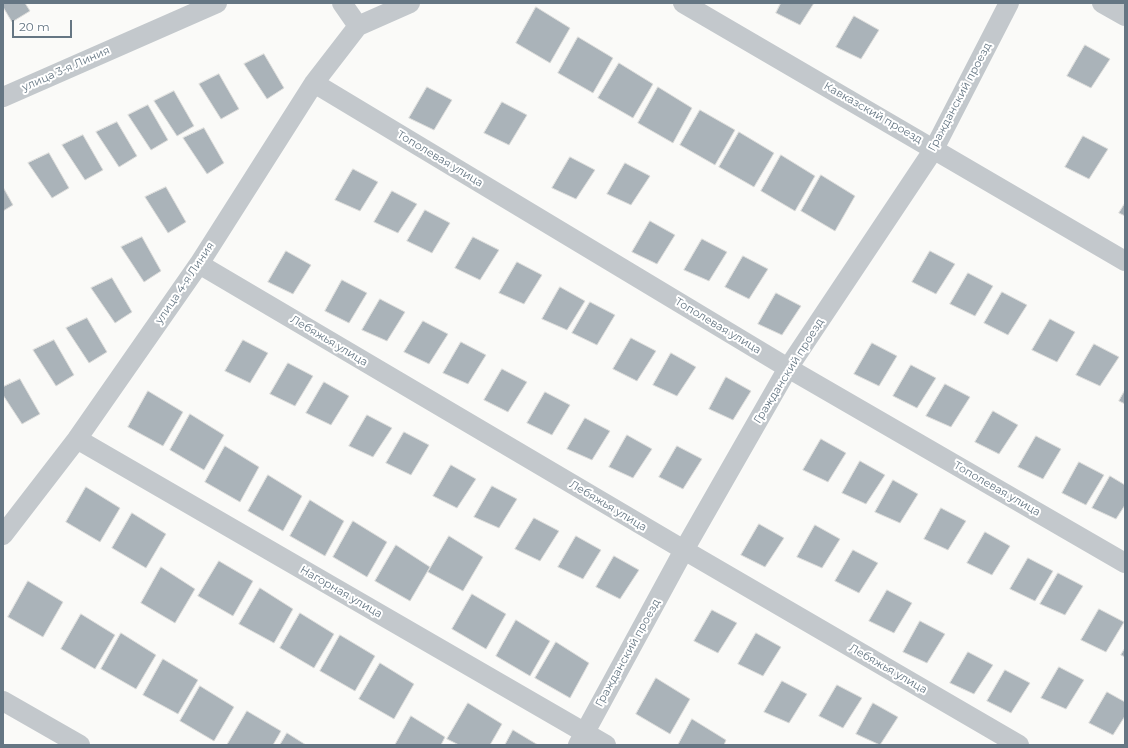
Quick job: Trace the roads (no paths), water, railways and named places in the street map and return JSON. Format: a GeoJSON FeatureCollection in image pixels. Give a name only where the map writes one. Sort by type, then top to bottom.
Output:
{"type":"FeatureCollection","features":[{"type":"Feature","properties":{"kind":"street","name":"улица 3-я Линия"},"geometry":{"type":"LineString","coordinates":[[3,97],[217,3]]}},
{"type":"Feature","properties":{"kind":"street"},"geometry":{"type":"LineString","coordinates":[[342,3],[358,26],[410,3]]}},
{"type":"Feature","properties":{"kind":"street","name":"Кавказский проезд"},"geometry":{"type":"LineString","coordinates":[[683,3],[934,148],[1125,261]]}},
{"type":"Feature","properties":{"kind":"street","name":"Гражданский проезд"},"geometry":{"type":"LineString","coordinates":[[581,739],[684,550],[788,368],[934,148],[1009,3]]}},
{"type":"Feature","properties":{"kind":"street"},"geometry":{"type":"LineString","coordinates":[[1102,3],[1125,16]]}},
{"type":"Feature","properties":{"kind":"street","name":"улица 4-я Линия"},"geometry":{"type":"LineString","coordinates":[[3,535],[77,439],[199,264],[314,83],[358,26]]}},
{"type":"Feature","properties":{"kind":"street","name":"Тополевая улица"},"geometry":{"type":"LineString","coordinates":[[314,83],[788,368],[1125,563]]}},
{"type":"Feature","properties":{"kind":"street","name":"Лебяжья улица"},"geometry":{"type":"LineString","coordinates":[[199,264],[684,550],[1019,745]]}},
{"type":"Feature","properties":{"kind":"street","name":"Нагорная улица"},"geometry":{"type":"LineString","coordinates":[[77,439],[581,739],[606,745]]}},
{"type":"Feature","properties":{"kind":"street"},"geometry":{"type":"LineString","coordinates":[[3,701],[80,745]]}}]}
